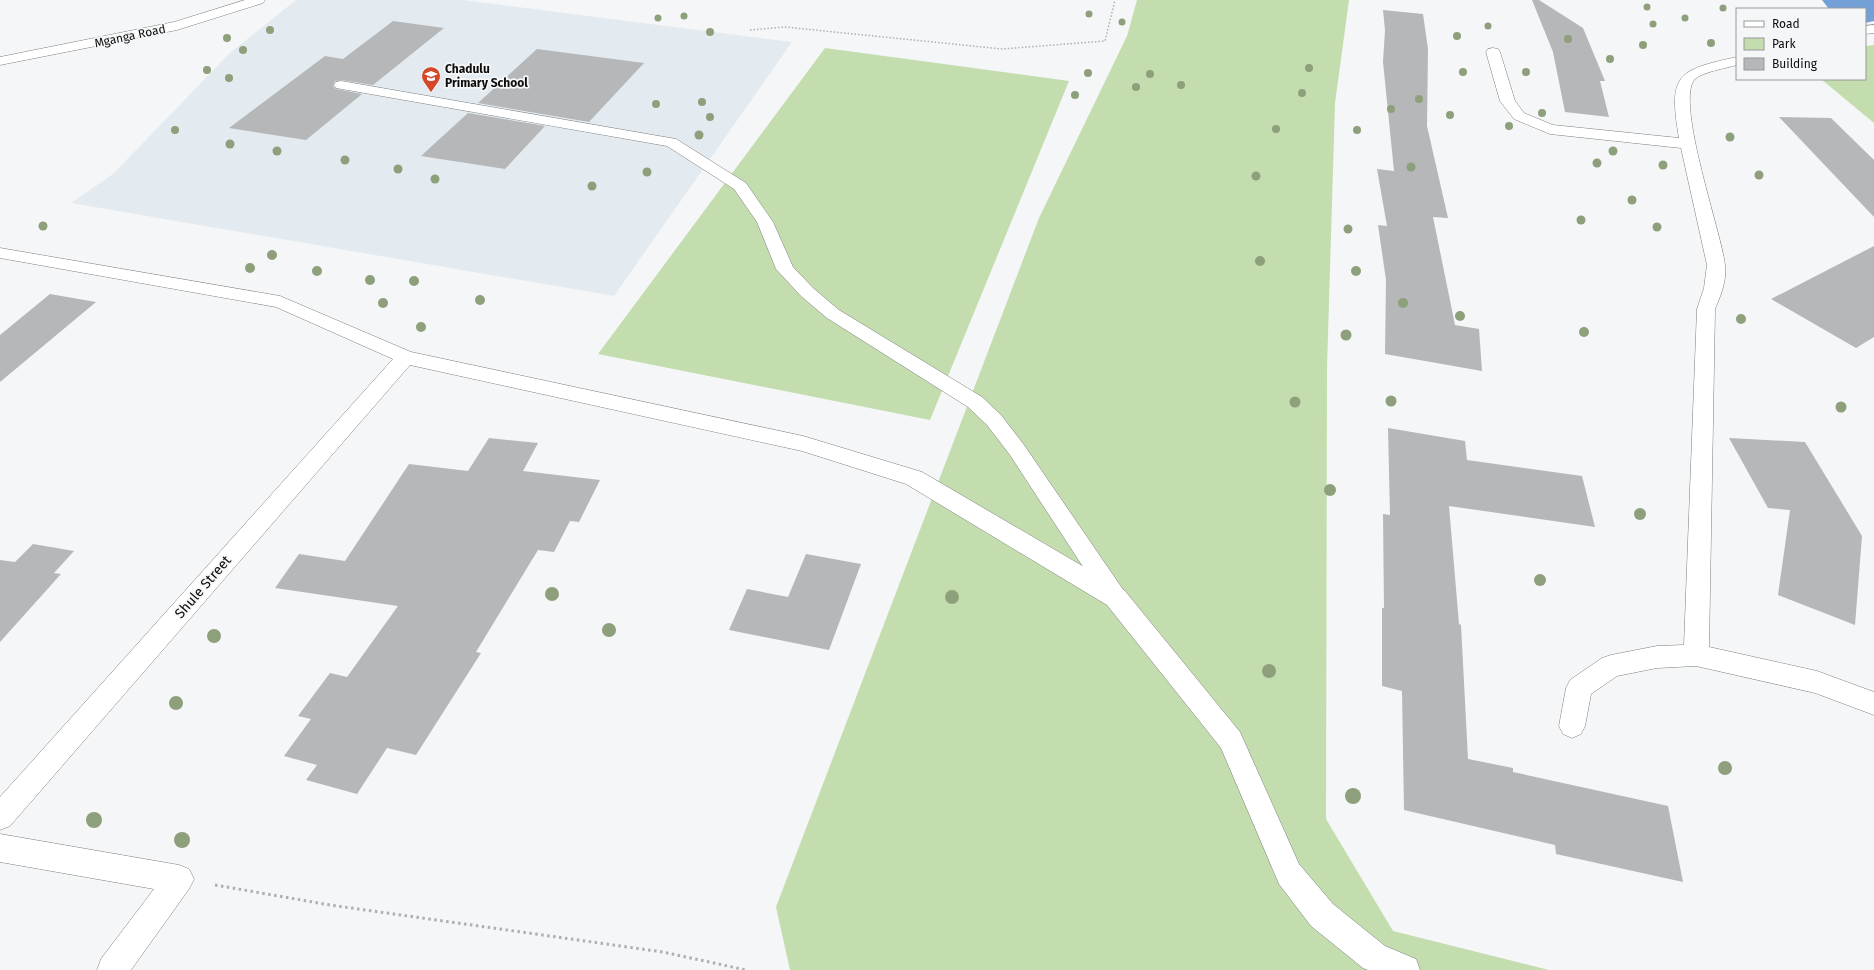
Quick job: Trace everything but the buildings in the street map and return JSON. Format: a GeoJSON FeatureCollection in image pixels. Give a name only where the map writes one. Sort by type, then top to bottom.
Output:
{"type":"FeatureCollection","features":[{"type":"Feature","properties":{"kind":"street","name":"Mganga Road"},"geometry":{"type":"LineString","coordinates":[[0,61],[177,26],[258,0]]}},
{"type":"Feature","properties":{"kind":"street"},"geometry":{"type":"LineString","coordinates":[[1493,52],[1508,101],[1519,116],[1550,129],[1687,144]]}},
{"type":"Feature","properties":{"kind":"street"},"geometry":{"type":"LineString","coordinates":[[1696,654],[1706,309],[1715,286],[1716,266],[1713,244],[1687,144],[1682,86],[1688,78],[1694,74],[1736,61]]}},
{"type":"Feature","properties":{"kind":"street"},"geometry":{"type":"LineString","coordinates":[[0,253],[280,302],[406,357],[803,444],[914,478],[1116,598],[1231,740],[1289,874],[1322,915],[1374,957],[1405,970]]}},
{"type":"Feature","properties":{"kind":"street","name":"Shule Street"},"geometry":{"type":"LineString","coordinates":[[0,817],[406,357]]}},
{"type":"Feature","properties":{"kind":"street"},"geometry":{"type":"LineString","coordinates":[[1572,726],[1579,688],[1611,666],[1657,657],[1696,654],[1817,682],[1874,704]]}},
{"type":"Feature","properties":{"kind":"street"},"geometry":{"type":"LineString","coordinates":[[0,848],[180,879],[112,970]]}},
{"type":"Feature","properties":{"kind":"lane"},"geometry":{"type":"LineString","coordinates":[[341,85],[671,142],[740,186],[765,222],[785,269],[807,292],[833,314],[975,402],[994,420],[1021,457],[1116,598]]}},
{"type":"Feature","properties":{"kind":"path"},"geometry":{"type":"LineString","coordinates":[[750,30],[785,27],[1002,49],[1105,41],[1115,0]]}},
{"type":"Feature","properties":{"kind":"path"},"geometry":{"type":"LineString","coordinates":[[180,879],[330,905],[663,952],[746,970]]}},
{"type":"Feature","properties":{"kind":"shaded area","name":"Chadulu Primary School"},"geometry":{"type":"Polygon","coordinates":[[[296,0],[463,0],[792,42],[614,296],[71,203],[113,174],[230,53],[296,0]]]}},
{"type":"Feature","properties":{"kind":"green space"},"geometry":{"type":"Polygon","coordinates":[[[1137,0],[1349,0],[1335,103],[1327,368],[1326,819],[1393,931],[1549,970],[790,970],[776,907],[1039,218],[1127,36],[1137,0]]]}},
{"type":"Feature","properties":{"kind":"green space"},"geometry":{"type":"Polygon","coordinates":[[[1874,45],[1874,123],[1822,80],[1866,80],[1866,46],[1874,45]]]}},
{"type":"Feature","properties":{"kind":"green space"},"geometry":{"type":"Polygon","coordinates":[[[825,48],[1069,81],[930,420],[598,354],[825,48]]]}},
{"type":"Feature","properties":{"kind":"waterway"},"geometry":{"type":"LineString","coordinates":[[1847,0],[1859,8]]}},
{"type":"Feature","properties":{"kind":"place","name":"Chadulu Primary School"},"geometry":{"type":"Point","coordinates":[431,93]}}]}
